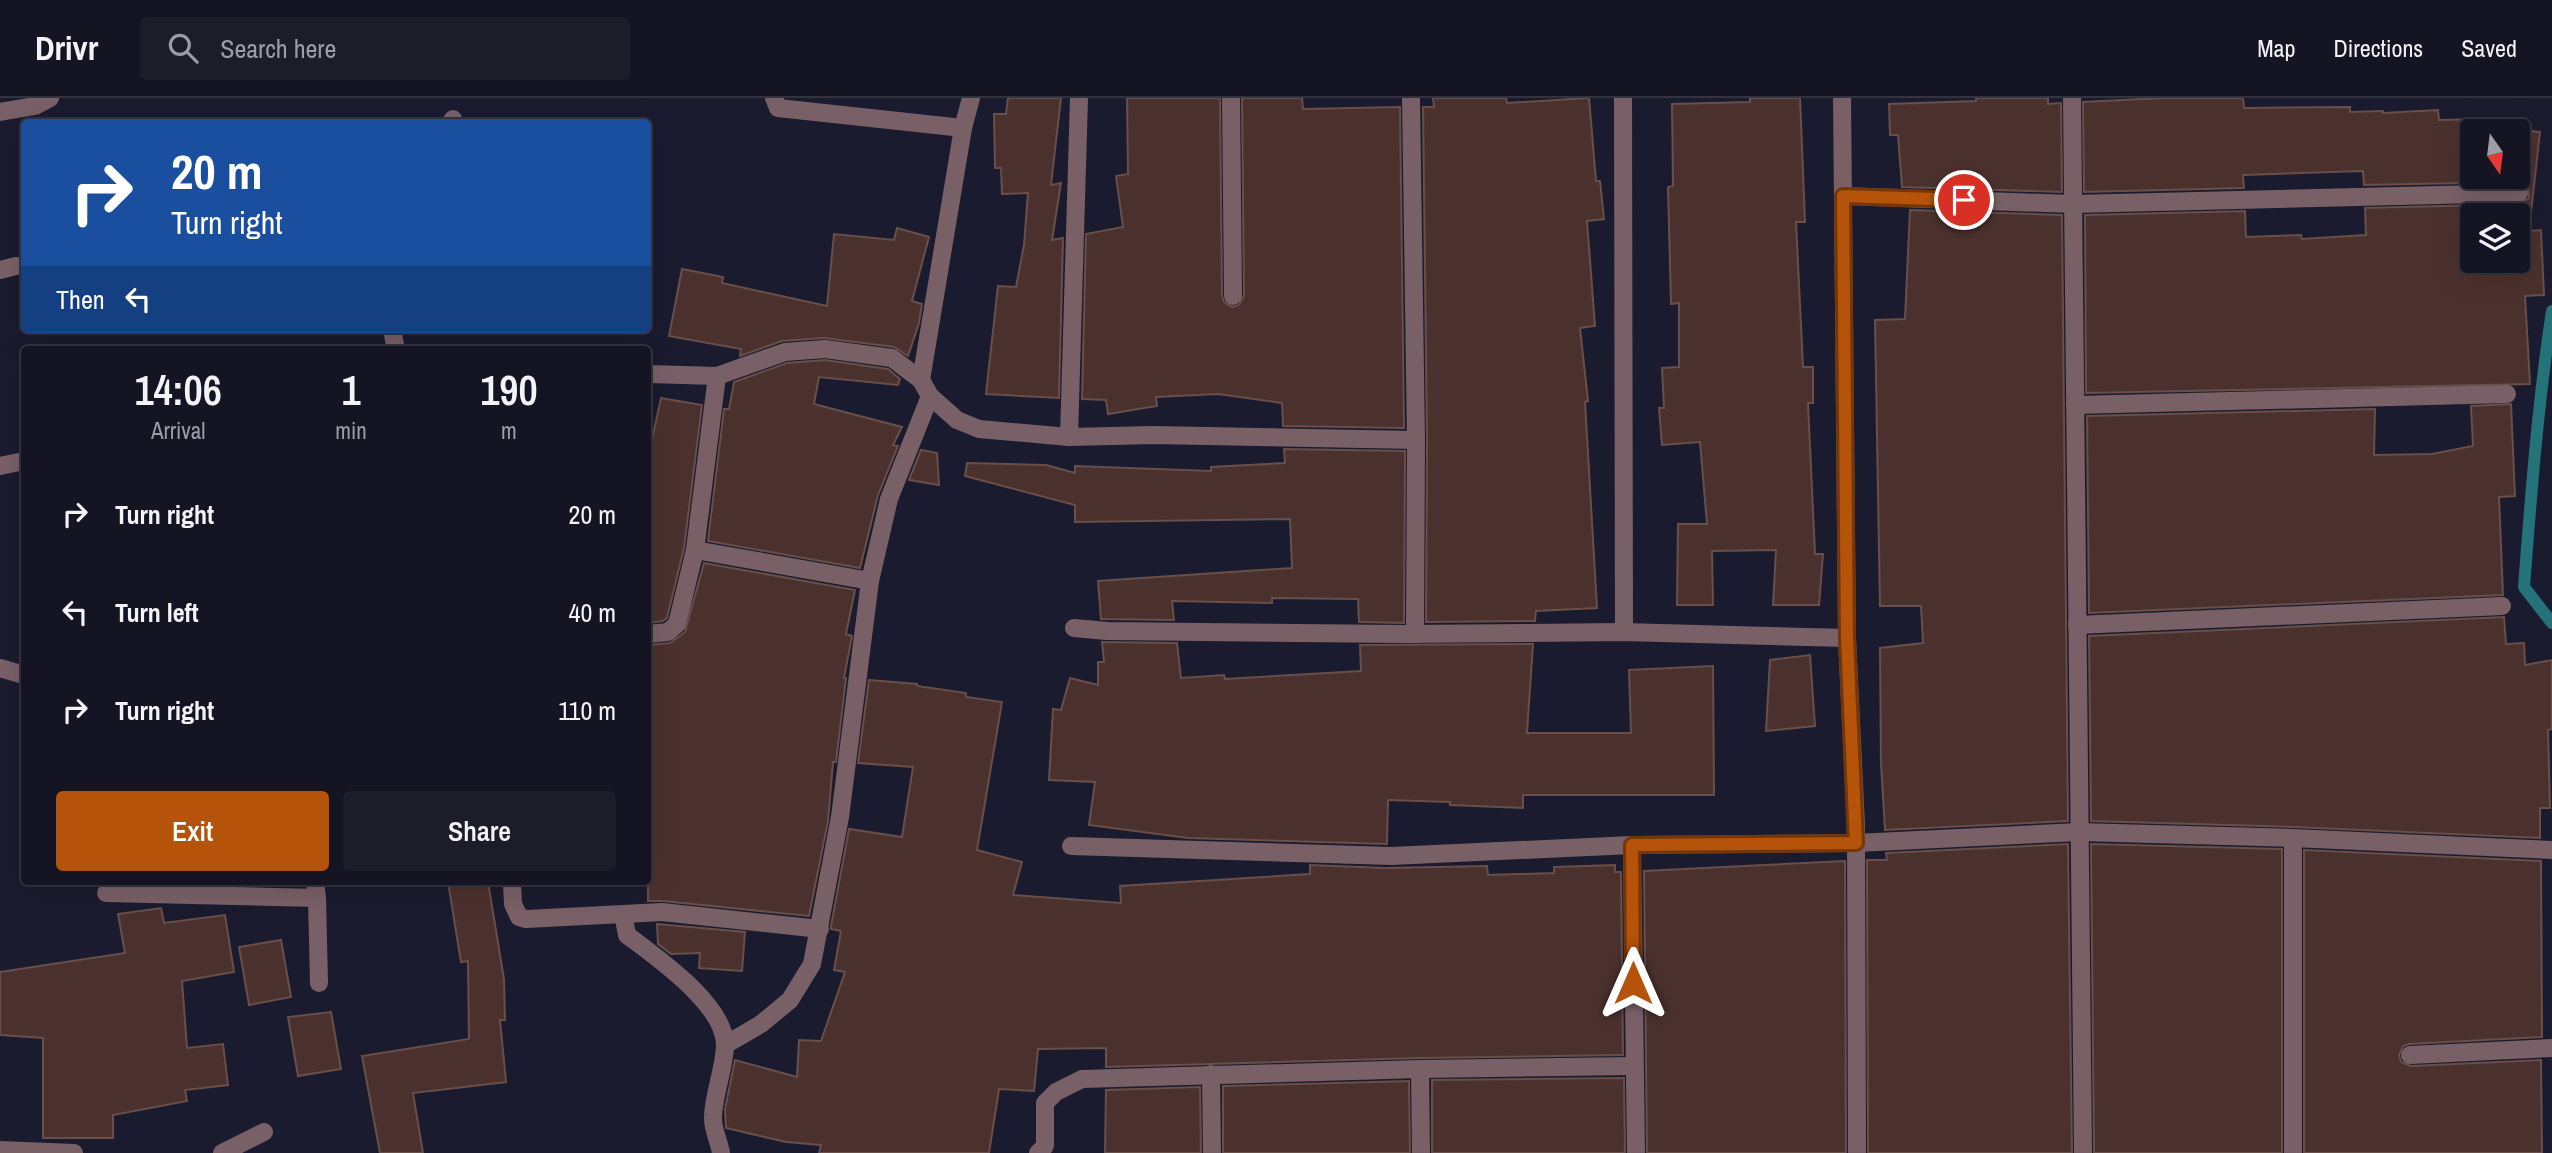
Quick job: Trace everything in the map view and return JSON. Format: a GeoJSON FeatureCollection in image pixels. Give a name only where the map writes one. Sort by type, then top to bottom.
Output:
{"type":"FeatureCollection","features":[{"type":"Feature","properties":{"kind":"street"},"geometry":{"type":"LineString","coordinates":[[0,112],[35,106],[50,98]]}},
{"type":"Feature","properties":{"kind":"street"},"geometry":{"type":"LineString","coordinates":[[774,98],[778,108],[963,128]]}},
{"type":"Feature","properties":{"kind":"street"},"geometry":{"type":"LineString","coordinates":[[725,1045],[761,1024],[790,1000],[812,964],[842,806],[870,581],[889,499],[926,388],[963,128],[971,98]]}},
{"type":"Feature","properties":{"kind":"street"},"geometry":{"type":"LineString","coordinates":[[1069,437],[1079,98]]}},
{"type":"Feature","properties":{"kind":"street"},"geometry":{"type":"LineString","coordinates":[[1231,98],[1233,296]]}},
{"type":"Feature","properties":{"kind":"street"},"geometry":{"type":"LineString","coordinates":[[1411,98],[1416,439],[1415,634]]}},
{"type":"Feature","properties":{"kind":"street"},"geometry":{"type":"LineString","coordinates":[[1623,98],[1624,632]]}},
{"type":"Feature","properties":{"kind":"street"},"geometry":{"type":"LineString","coordinates":[[1842,98],[1847,638],[1856,843],[1857,1153]]}},
{"type":"Feature","properties":{"kind":"street"},"geometry":{"type":"LineString","coordinates":[[2072,98],[2083,1153]]}},
{"type":"Feature","properties":{"kind":"street"},"geometry":{"type":"LineString","coordinates":[[1843,196],[2073,204],[2519,193]]}},
{"type":"Feature","properties":{"kind":"street"},"geometry":{"type":"LineString","coordinates":[[651,374],[718,376],[785,352],[825,349],[892,358],[957,420],[979,429],[1069,437],[1154,435],[1416,439]]}},
{"type":"Feature","properties":{"kind":"street"},"geometry":{"type":"LineString","coordinates":[[651,634],[668,632],[677,624],[695,550],[718,376]]}},
{"type":"Feature","properties":{"kind":"street"},"geometry":{"type":"LineString","coordinates":[[2075,405],[2507,394]]}},
{"type":"Feature","properties":{"kind":"street"},"geometry":{"type":"LineString","coordinates":[[0,466],[21,462]]}},
{"type":"Feature","properties":{"kind":"street"},"geometry":{"type":"LineString","coordinates":[[695,550],[870,581]]}},
{"type":"Feature","properties":{"kind":"street"},"geometry":{"type":"LineString","coordinates":[[2077,625],[2502,606]]}},
{"type":"Feature","properties":{"kind":"street"},"geometry":{"type":"LineString","coordinates":[[1074,628],[1107,631],[1415,634],[1624,632],[1847,638]]}},
{"type":"Feature","properties":{"kind":"street"},"geometry":{"type":"LineString","coordinates":[[0,668],[21,674]]}},
{"type":"Feature","properties":{"kind":"street"},"geometry":{"type":"LineString","coordinates":[[1071,846],[1391,856],[1632,845],[1856,843],[2079,832],[2293,838],[2552,850]]}},
{"type":"Feature","properties":{"kind":"street"},"geometry":{"type":"LineString","coordinates":[[2293,838],[2293,1153]]}},
{"type":"Feature","properties":{"kind":"street"},"geometry":{"type":"LineString","coordinates":[[1632,845],[1636,1153]]}},
{"type":"Feature","properties":{"kind":"street"},"geometry":{"type":"LineString","coordinates":[[512,885],[513,904],[519,917],[526,919],[662,912],[820,929]]}},
{"type":"Feature","properties":{"kind":"street"},"geometry":{"type":"LineString","coordinates":[[106,893],[316,890],[319,984]]}},
{"type":"Feature","properties":{"kind":"street"},"geometry":{"type":"LineString","coordinates":[[623,914],[627,935],[675,972],[704,1000],[719,1024],[725,1045],[712,1120],[721,1153]]}},
{"type":"Feature","properties":{"kind":"street"},"geometry":{"type":"LineString","coordinates":[[2410,1055],[2552,1048]]}},
{"type":"Feature","properties":{"kind":"street"},"geometry":{"type":"LineString","coordinates":[[1038,1153],[1045,1146],[1045,1103],[1056,1092],[1082,1079],[1634,1066]]}},
{"type":"Feature","properties":{"kind":"street"},"geometry":{"type":"LineString","coordinates":[[1420,1069],[1421,1153]]}},
{"type":"Feature","properties":{"kind":"street"},"geometry":{"type":"LineString","coordinates":[[1211,1074],[1212,1153]]}},
{"type":"Feature","properties":{"kind":"street"},"geometry":{"type":"LineString","coordinates":[[222,1153],[264,1132]]}},
{"type":"Feature","properties":{"kind":"street"},"geometry":{"type":"LineString","coordinates":[[0,1150],[74,1153]]}},
{"type":"Feature","properties":{"kind":"building"},"geometry":{"type":"Polygon","coordinates":[[[1008,98],[1061,98],[1051,185],[1061,183],[1052,240],[1063,238],[1059,398],[986,394],[998,286],[1016,287],[1024,245],[1028,193],[1002,194],[1001,168],[995,168],[994,114],[1006,114],[1008,98]]]}},
{"type":"Feature","properties":{"kind":"building"},"geometry":{"type":"Polygon","coordinates":[[[1127,98],[1220,98],[1222,296],[1224,302],[1232,307],[1239,305],[1244,296],[1242,98],[1302,98],[1303,109],[1400,107],[1404,428],[1283,426],[1282,403],[1218,394],[1156,397],[1157,406],[1108,414],[1106,400],[1082,399],[1086,234],[1123,227],[1116,176],[1128,174],[1127,98]]]}},
{"type":"Feature","properties":{"kind":"building"},"geometry":{"type":"Polygon","coordinates":[[[1433,98],[1506,98],[1507,103],[1589,98],[1596,181],[1600,181],[1604,219],[1587,221],[1595,326],[1580,328],[1588,401],[1585,402],[1597,608],[1536,611],[1535,621],[1426,622],[1423,107],[1434,107],[1433,98]]]}},
{"type":"Feature","properties":{"kind":"building"},"geometry":{"type":"Polygon","coordinates":[[[1750,98],[1800,98],[1805,222],[1796,222],[1803,367],[1813,367],[1813,403],[1808,403],[1815,554],[1823,554],[1819,605],[1773,605],[1776,550],[1712,551],[1713,605],[1677,605],[1678,524],[1707,524],[1700,442],[1662,445],[1659,408],[1664,408],[1662,368],[1679,367],[1679,303],[1671,304],[1668,187],[1673,186],[1672,104],[1750,102],[1750,98]]]}},
{"type":"Feature","properties":{"kind":"building"},"geometry":{"type":"Polygon","coordinates":[[[1976,98],[2048,98],[2048,104],[2061,103],[2062,192],[1902,187],[1898,135],[1890,135],[1889,104],[1976,101],[1976,98]]]}},
{"type":"Feature","properties":{"kind":"building"},"geometry":{"type":"Polygon","coordinates":[[[2243,98],[2244,108],[2350,107],[2350,112],[2383,113],[2438,110],[2439,120],[2460,120],[2460,183],[2364,185],[2363,171],[2243,175],[2244,188],[2084,192],[2083,102],[2243,98]]]}},
{"type":"Feature","properties":{"kind":"building"},"geometry":{"type":"Polygon","coordinates":[[[2530,131],[2540,132],[2530,222],[2530,203],[2521,203],[2529,198],[2530,131]]]}},
{"type":"Feature","properties":{"kind":"building"},"geometry":{"type":"Polygon","coordinates":[[[2460,206],[2460,273],[2530,273],[2530,231],[2541,230],[2544,295],[2525,296],[2530,384],[2086,393],[2085,215],[2245,211],[2246,237],[2301,235],[2302,239],[2366,235],[2365,208],[2460,206]]]}},
{"type":"Feature","properties":{"kind":"building"},"geometry":{"type":"Polygon","coordinates":[[[1910,210],[2062,215],[2068,821],[1885,830],[1881,764],[1880,648],[1923,643],[1921,606],[1880,606],[1875,320],[1905,319],[1910,210]]]}},
{"type":"Feature","properties":{"kind":"building"},"geometry":{"type":"Polygon","coordinates":[[[897,228],[929,237],[912,301],[922,304],[908,356],[894,347],[824,338],[782,341],[740,356],[741,349],[669,336],[682,269],[723,277],[722,283],[827,306],[834,234],[894,240],[897,228]]]}},
{"type":"Feature","properties":{"kind":"building"},"geometry":{"type":"Polygon","coordinates":[[[825,360],[888,369],[900,379],[898,385],[819,377],[814,404],[902,427],[893,445],[898,446],[878,495],[860,568],[708,541],[724,409],[729,409],[734,382],[787,363],[825,360]]]}},
{"type":"Feature","properties":{"kind":"building"},"geometry":{"type":"Polygon","coordinates":[[[661,398],[702,405],[684,548],[667,618],[651,623],[651,444],[661,398]]]}},
{"type":"Feature","properties":{"kind":"building"},"geometry":{"type":"Polygon","coordinates":[[[2511,404],[2515,496],[2499,497],[2503,595],[2089,613],[2087,416],[2375,409],[2374,455],[2432,454],[2473,446],[2471,406],[2511,404]]]}},
{"type":"Feature","properties":{"kind":"building"},"geometry":{"type":"Polygon","coordinates":[[[1284,449],[1405,451],[1404,623],[1359,622],[1358,599],[1272,598],[1272,603],[1172,601],[1174,620],[1101,619],[1098,581],[1292,568],[1290,519],[1075,522],[1075,505],[965,476],[967,463],[1046,465],[1075,473],[1075,466],[1211,471],[1211,467],[1285,463],[1284,449]]]}},
{"type":"Feature","properties":{"kind":"building"},"geometry":{"type":"Polygon","coordinates":[[[921,450],[937,453],[939,485],[909,480],[921,450]]]}},
{"type":"Feature","properties":{"kind":"building"},"geometry":{"type":"Polygon","coordinates":[[[704,563],[855,590],[846,634],[852,636],[844,678],[836,762],[833,762],[828,821],[809,916],[648,901],[648,885],[651,885],[651,645],[670,643],[685,632],[704,563]]]}},
{"type":"Feature","properties":{"kind":"building"},"geometry":{"type":"Polygon","coordinates":[[[2504,617],[2506,644],[2524,643],[2525,665],[2552,660],[2552,729],[2548,730],[2550,808],[2540,808],[2540,838],[2091,821],[2089,636],[2504,617]]]}},
{"type":"Feature","properties":{"kind":"building"},"geometry":{"type":"Polygon","coordinates":[[[1102,642],[1177,643],[1181,678],[1224,675],[1225,679],[1361,671],[1360,645],[1533,644],[1527,733],[1631,733],[1629,670],[1713,666],[1714,795],[1523,795],[1523,808],[1388,800],[1387,844],[1188,838],[1089,825],[1095,782],[1049,780],[1053,709],[1061,710],[1070,678],[1098,685],[1098,662],[1104,662],[1102,642]]]}},
{"type":"Feature","properties":{"kind":"building"},"geometry":{"type":"Polygon","coordinates":[[[1810,655],[1815,726],[1766,731],[1770,660],[1810,655]]]}},
{"type":"Feature","properties":{"kind":"building"},"geometry":{"type":"Polygon","coordinates":[[[869,680],[917,684],[966,693],[966,697],[1002,702],[977,850],[1022,862],[1013,895],[1121,903],[1120,886],[1310,874],[1310,865],[1386,868],[1487,866],[1488,875],[1554,873],[1554,867],[1615,865],[1615,872],[1621,872],[1623,1055],[1106,1067],[1106,1048],[1038,1049],[1034,1091],[999,1089],[989,1153],[819,1153],[821,1145],[786,1142],[726,1128],[725,1109],[735,1060],[797,1077],[799,1040],[821,1041],[845,972],[834,970],[841,931],[831,929],[831,926],[849,829],[902,837],[913,767],[858,763],[869,680]]]}},
{"type":"Feature","properties":{"kind":"building"},"geometry":{"type":"Polygon","coordinates":[[[2068,844],[2072,1153],[1868,1153],[1867,860],[1887,860],[1886,853],[2068,844]]]}},
{"type":"Feature","properties":{"kind":"building"},"geometry":{"type":"Polygon","coordinates":[[[2091,844],[2282,849],[2282,1153],[2094,1153],[2091,844]]]}},
{"type":"Feature","properties":{"kind":"building"},"geometry":{"type":"Polygon","coordinates":[[[2304,850],[2541,861],[2542,1037],[2409,1044],[2403,1046],[2399,1055],[2401,1062],[2411,1066],[2541,1060],[2542,1153],[2304,1153],[2304,850]]]}},
{"type":"Feature","properties":{"kind":"building"},"geometry":{"type":"Polygon","coordinates":[[[1845,861],[1846,1153],[1647,1153],[1644,871],[1845,861]]]}},
{"type":"Feature","properties":{"kind":"building"},"geometry":{"type":"Polygon","coordinates":[[[448,885],[488,885],[504,979],[505,1020],[500,1020],[506,1082],[413,1093],[423,1153],[380,1153],[362,1056],[469,1039],[468,961],[461,962],[448,885]]]}},
{"type":"Feature","properties":{"kind":"building"},"geometry":{"type":"Polygon","coordinates":[[[161,908],[164,923],[225,915],[234,972],[182,981],[187,1048],[223,1044],[228,1085],[185,1090],[187,1101],[113,1115],[113,1138],[43,1138],[43,1038],[0,1035],[0,972],[125,953],[118,914],[161,908]]]}},
{"type":"Feature","properties":{"kind":"building"},"geometry":{"type":"Polygon","coordinates":[[[657,924],[745,932],[742,971],[699,968],[700,953],[671,954],[658,944],[657,924]]]}},
{"type":"Feature","properties":{"kind":"building"},"geometry":{"type":"Polygon","coordinates":[[[281,940],[291,997],[249,1005],[239,947],[281,940]]]}},
{"type":"Feature","properties":{"kind":"building"},"geometry":{"type":"Polygon","coordinates":[[[331,1012],[341,1069],[298,1076],[288,1017],[331,1012]]]}},
{"type":"Feature","properties":{"kind":"building"},"geometry":{"type":"Polygon","coordinates":[[[1624,1078],[1625,1153],[1432,1153],[1432,1080],[1624,1078]]]}},
{"type":"Feature","properties":{"kind":"building"},"geometry":{"type":"Polygon","coordinates":[[[1409,1081],[1410,1153],[1223,1153],[1223,1086],[1409,1081]]]}},
{"type":"Feature","properties":{"kind":"building"},"geometry":{"type":"Polygon","coordinates":[[[1200,1087],[1201,1153],[1105,1153],[1106,1090],[1200,1087]]]}},
{"type":"Feature","properties":{"kind":"waterway"},"geometry":{"type":"LineString","coordinates":[[2552,311],[2539,414],[2524,587],[2552,623]]}},
{"type":"Feature","properties":{"kind":"route"},"geometry":{"type":"LineString","coordinates":[[1633,983],[1632,845],[1856,843],[1847,638],[1843,196],[1964,200]]}}]}
